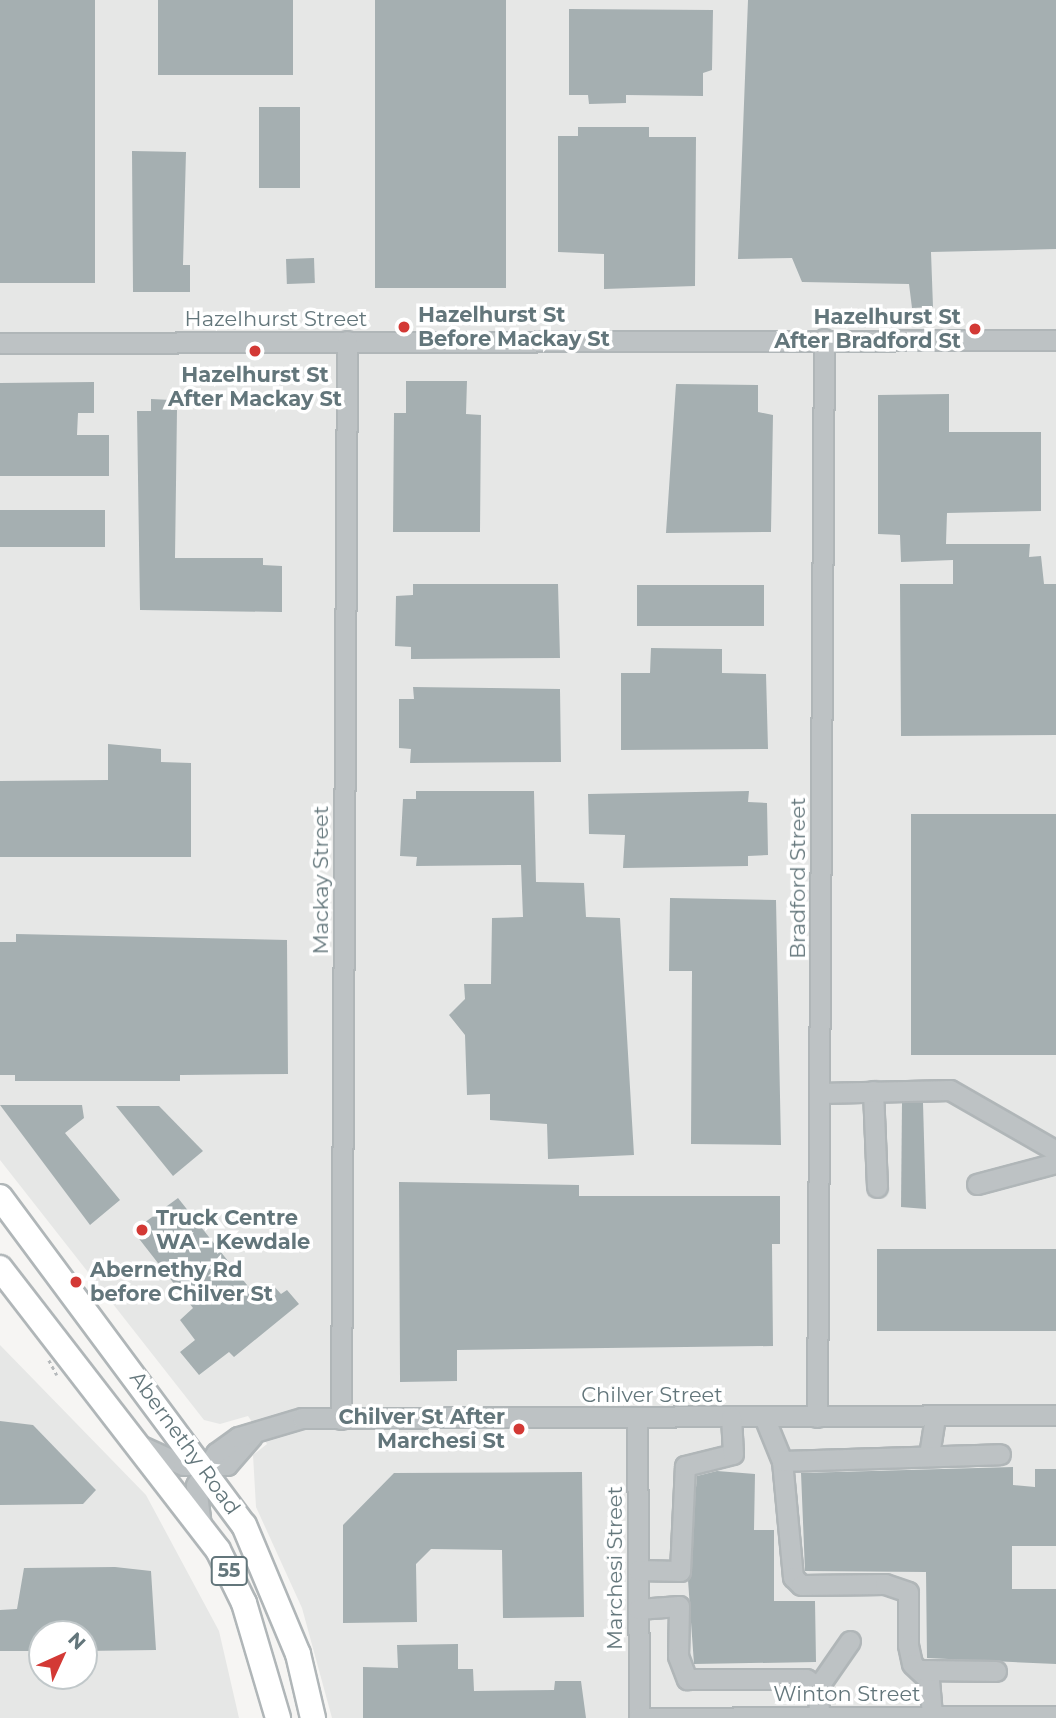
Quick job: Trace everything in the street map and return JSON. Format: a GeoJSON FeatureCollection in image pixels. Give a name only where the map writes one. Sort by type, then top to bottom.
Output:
{"type":"FeatureCollection","features":[{"type":"Feature","properties":{"kind":"main road","name":"Abernethy Road"},"geometry":{"type":"LineString","coordinates":[[0,1197],[204,1466],[262,1559],[298,1654],[313,1718]]}},
{"type":"Feature","properties":{"kind":"main road","name":"Abernethy Road"},"geometry":{"type":"LineString","coordinates":[[0,1268],[108,1402],[201,1527],[244,1603],[278,1718]]}},
{"type":"Feature","properties":{"kind":"main road"},"geometry":{"type":"LineString","coordinates":[[108,1402],[119,1381],[114,1345]]}},
{"type":"Feature","properties":{"kind":"street","name":"Bradford Street"},"geometry":{"type":"LineString","coordinates":[[817,1417],[824,339]]}},
{"type":"Feature","properties":{"kind":"street","name":"Hazelhurst Street"},"geometry":{"type":"LineString","coordinates":[[0,343],[1056,340]]}},
{"type":"Feature","properties":{"kind":"street","name":"Mackay Street"},"geometry":{"type":"LineString","coordinates":[[341,1419],[347,341]]}},
{"type":"Feature","properties":{"kind":"street"},"geometry":{"type":"LineString","coordinates":[[873,1090],[877,1187]]}},
{"type":"Feature","properties":{"kind":"street"},"geometry":{"type":"LineString","coordinates":[[819,1093],[950,1090],[1056,1151]]}},
{"type":"Feature","properties":{"kind":"street"},"geometry":{"type":"LineString","coordinates":[[977,1184],[1056,1163]]}},
{"type":"Feature","properties":{"kind":"street","name":"Chilver Street"},"geometry":{"type":"LineString","coordinates":[[139,1444],[169,1461],[204,1466],[227,1465],[252,1436],[285,1421],[1056,1415]]}},
{"type":"Feature","properties":{"kind":"street"},"geometry":{"type":"LineString","coordinates":[[929,1455],[935,1416]]}},
{"type":"Feature","properties":{"kind":"street","name":"Marchesi Street"},"geometry":{"type":"LineString","coordinates":[[637,1417],[639,1718]]}},
{"type":"Feature","properties":{"kind":"street"},"geometry":{"type":"LineString","coordinates":[[638,1570],[680,1571],[684,1466],[733,1454],[731,1417]]}},
{"type":"Feature","properties":{"kind":"street"},"geometry":{"type":"LineString","coordinates":[[764,1417],[772,1449],[782,1461],[793,1577],[801,1585],[885,1584],[908,1592],[908,1646],[912,1664],[929,1680],[932,1717]]}},
{"type":"Feature","properties":{"kind":"street"},"geometry":{"type":"LineString","coordinates":[[782,1461],[1000,1454]]}},
{"type":"Feature","properties":{"kind":"street"},"geometry":{"type":"LineString","coordinates":[[201,1527],[196,1485],[204,1466]]}},
{"type":"Feature","properties":{"kind":"street"},"geometry":{"type":"LineString","coordinates":[[638,1609],[679,1606],[678,1656],[687,1679],[806,1679],[818,1687]]}},
{"type":"Feature","properties":{"kind":"street"},"geometry":{"type":"LineString","coordinates":[[819,1717],[818,1687],[849,1641]]}},
{"type":"Feature","properties":{"kind":"street"},"geometry":{"type":"LineString","coordinates":[[921,1670],[996,1671]]}},
{"type":"Feature","properties":{"kind":"street","name":"Winton Street"},"geometry":{"type":"LineString","coordinates":[[639,1718],[1056,1716]]}},
{"type":"Feature","properties":{"kind":"shaded area"},"geometry":{"type":"Polygon","coordinates":[[[0,0],[1056,0],[1056,1718],[332,1718],[302,1608],[256,1507],[253,1455],[267,1444],[248,1416],[220,1424],[204,1420],[0,1160],[0,0]]]}},
{"type":"Feature","properties":{"kind":"shaded area"},"geometry":{"type":"Polygon","coordinates":[[[0,1345],[146,1495],[219,1631],[239,1718],[0,1718],[0,1345]]]}},
{"type":"Feature","properties":{"kind":"building"},"geometry":{"type":"Polygon","coordinates":[[[0,0],[95,0],[95,283],[0,283],[0,0]]]}},
{"type":"Feature","properties":{"kind":"building"},"geometry":{"type":"Polygon","coordinates":[[[158,0],[293,0],[293,75],[158,75],[158,0]]]}},
{"type":"Feature","properties":{"kind":"building"},"geometry":{"type":"Polygon","coordinates":[[[375,0],[506,0],[506,288],[375,288],[375,0]]]}},
{"type":"Feature","properties":{"kind":"building"},"geometry":{"type":"Polygon","coordinates":[[[748,0],[1056,0],[1056,249],[931,252],[933,307],[912,308],[909,284],[802,282],[792,258],[738,259],[748,0]]]}},
{"type":"Feature","properties":{"kind":"building"},"geometry":{"type":"Polygon","coordinates":[[[569,9],[713,10],[712,70],[703,73],[703,96],[626,95],[626,103],[589,104],[588,95],[569,95],[569,9]]]}},
{"type":"Feature","properties":{"kind":"building"},"geometry":{"type":"Polygon","coordinates":[[[259,107],[300,107],[300,188],[259,188],[259,107]]]}},
{"type":"Feature","properties":{"kind":"building"},"geometry":{"type":"Polygon","coordinates":[[[578,127],[649,127],[649,137],[696,137],[695,286],[604,289],[604,254],[558,252],[558,136],[578,136],[578,127]]]}},
{"type":"Feature","properties":{"kind":"building"},"geometry":{"type":"Polygon","coordinates":[[[132,151],[186,152],[183,265],[190,265],[190,292],[133,292],[132,151]]]}},
{"type":"Feature","properties":{"kind":"building"},"geometry":{"type":"Polygon","coordinates":[[[314,258],[315,283],[287,284],[286,259],[314,258]]]}},
{"type":"Feature","properties":{"kind":"building"},"geometry":{"type":"Polygon","coordinates":[[[406,381],[467,381],[466,414],[481,415],[480,532],[393,532],[394,413],[406,413],[406,381]]]}},
{"type":"Feature","properties":{"kind":"building"},"geometry":{"type":"Polygon","coordinates":[[[94,382],[94,413],[78,413],[77,435],[109,435],[109,476],[0,476],[0,383],[94,382]]]}},
{"type":"Feature","properties":{"kind":"building"},"geometry":{"type":"Polygon","coordinates":[[[676,384],[758,385],[758,412],[773,415],[771,532],[666,533],[676,384]]]}},
{"type":"Feature","properties":{"kind":"building"},"geometry":{"type":"Polygon","coordinates":[[[949,394],[949,432],[1041,432],[1041,511],[947,513],[946,544],[1030,544],[1029,557],[1041,556],[1044,584],[1056,584],[1056,735],[901,736],[900,584],[953,584],[953,560],[901,562],[900,535],[878,534],[878,395],[949,394]]]}},
{"type":"Feature","properties":{"kind":"building"},"geometry":{"type":"Polygon","coordinates":[[[151,399],[171,400],[171,410],[177,410],[175,558],[263,558],[263,565],[282,566],[282,612],[140,610],[137,411],[151,411],[151,399]]]}},
{"type":"Feature","properties":{"kind":"building"},"geometry":{"type":"Polygon","coordinates":[[[0,510],[105,510],[105,547],[0,547],[0,510]]]}},
{"type":"Feature","properties":{"kind":"building"},"geometry":{"type":"Polygon","coordinates":[[[413,584],[558,584],[560,658],[411,659],[411,647],[395,646],[396,596],[413,595],[413,584]]]}},
{"type":"Feature","properties":{"kind":"building"},"geometry":{"type":"Polygon","coordinates":[[[637,585],[764,585],[764,626],[637,626],[637,585]]]}},
{"type":"Feature","properties":{"kind":"building"},"geometry":{"type":"Polygon","coordinates":[[[651,648],[722,649],[722,673],[766,674],[768,749],[621,750],[621,673],[650,673],[651,648]]]}},
{"type":"Feature","properties":{"kind":"building"},"geometry":{"type":"Polygon","coordinates":[[[413,687],[560,689],[561,762],[410,763],[411,749],[399,748],[399,699],[414,699],[413,687]]]}},
{"type":"Feature","properties":{"kind":"building"},"geometry":{"type":"Polygon","coordinates":[[[108,744],[161,749],[161,762],[191,763],[191,857],[0,857],[0,781],[108,780],[108,744]]]}},
{"type":"Feature","properties":{"kind":"building"},"geometry":{"type":"Polygon","coordinates":[[[416,791],[534,791],[536,882],[584,883],[586,917],[620,918],[634,1155],[548,1159],[547,1124],[490,1120],[490,1094],[467,1095],[465,1035],[449,1015],[465,999],[464,984],[491,984],[492,918],[523,917],[521,865],[416,866],[417,857],[400,856],[403,799],[416,799],[416,791]]]}},
{"type":"Feature","properties":{"kind":"building"},"geometry":{"type":"Polygon","coordinates":[[[749,791],[748,802],[767,803],[768,855],[748,856],[748,866],[623,868],[625,835],[589,834],[588,794],[749,791]]]}},
{"type":"Feature","properties":{"kind":"building"},"geometry":{"type":"Polygon","coordinates":[[[911,814],[1056,814],[1056,1055],[911,1055],[911,814]]]}},
{"type":"Feature","properties":{"kind":"building"},"geometry":{"type":"Polygon","coordinates":[[[670,898],[776,900],[781,1145],[691,1144],[692,971],[669,971],[670,898]]]}},
{"type":"Feature","properties":{"kind":"building"},"geometry":{"type":"Polygon","coordinates":[[[16,934],[287,940],[288,1074],[180,1075],[180,1081],[15,1081],[15,1075],[0,1075],[0,942],[16,942],[16,934]]]}},
{"type":"Feature","properties":{"kind":"building"},"geometry":{"type":"Polygon","coordinates":[[[902,1103],[923,1103],[926,1209],[901,1207],[902,1103]]]}},
{"type":"Feature","properties":{"kind":"building"},"geometry":{"type":"Polygon","coordinates":[[[0,1105],[82,1105],[84,1118],[65,1133],[120,1200],[90,1225],[0,1105]]]}},
{"type":"Feature","properties":{"kind":"building"},"geometry":{"type":"Polygon","coordinates":[[[116,1106],[159,1106],[203,1151],[173,1176],[116,1106]]]}},
{"type":"Feature","properties":{"kind":"building"},"geometry":{"type":"Polygon","coordinates":[[[399,1182],[579,1185],[579,1196],[780,1196],[780,1244],[772,1244],[773,1346],[457,1350],[457,1381],[400,1382],[399,1182]]]}},
{"type":"Feature","properties":{"kind":"building"},"geometry":{"type":"Polygon","coordinates":[[[178,1198],[251,1290],[258,1284],[263,1292],[272,1284],[281,1294],[287,1290],[299,1304],[234,1357],[229,1352],[199,1375],[180,1352],[195,1340],[180,1320],[193,1308],[133,1231],[178,1198]]]}},
{"type":"Feature","properties":{"kind":"building"},"geometry":{"type":"Polygon","coordinates":[[[877,1249],[1056,1249],[1056,1331],[877,1331],[877,1249]]]}},
{"type":"Feature","properties":{"kind":"building"},"geometry":{"type":"Polygon","coordinates":[[[0,1421],[33,1425],[96,1490],[83,1504],[0,1505],[0,1421]]]}},
{"type":"Feature","properties":{"kind":"building"},"geometry":{"type":"Polygon","coordinates":[[[1013,1467],[1013,1485],[1035,1487],[1035,1469],[1056,1469],[1056,1546],[1012,1546],[1012,1589],[1056,1589],[1056,1664],[927,1658],[926,1572],[805,1571],[801,1473],[1013,1467]]]}},
{"type":"Feature","properties":{"kind":"building"},"geometry":{"type":"Polygon","coordinates":[[[717,1471],[755,1474],[754,1530],[774,1530],[774,1601],[815,1601],[816,1662],[694,1664],[688,1580],[697,1476],[717,1471]]]}},
{"type":"Feature","properties":{"kind":"building"},"geometry":{"type":"Polygon","coordinates":[[[582,1472],[584,1617],[503,1618],[502,1550],[431,1549],[416,1564],[417,1622],[343,1623],[343,1525],[394,1473],[582,1472]]]}},
{"type":"Feature","properties":{"kind":"building"},"geometry":{"type":"Polygon","coordinates":[[[115,1567],[151,1571],[156,1650],[98,1651],[98,1620],[28,1620],[28,1651],[0,1651],[0,1610],[17,1609],[24,1568],[115,1567]]]}},
{"type":"Feature","properties":{"kind":"building"},"geometry":{"type":"Polygon","coordinates":[[[458,1644],[458,1669],[473,1669],[474,1691],[554,1690],[555,1681],[581,1681],[586,1718],[363,1718],[363,1667],[398,1668],[397,1645],[458,1644]]]}},
{"type":"Feature","properties":{"kind":"place","name":"Hazelhurst St Before Mackay St"},"geometry":{"type":"Point","coordinates":[404,327]}},
{"type":"Feature","properties":{"kind":"place","name":"Hazelhurst St After Bradford St"},"geometry":{"type":"Point","coordinates":[975,329]}},
{"type":"Feature","properties":{"kind":"place","name":"Hazelhurst St After Mackay St"},"geometry":{"type":"Point","coordinates":[255,351]}},
{"type":"Feature","properties":{"kind":"place","name":"Truck Centre WA - Kewdale"},"geometry":{"type":"Point","coordinates":[142,1230]}},
{"type":"Feature","properties":{"kind":"place","name":"Abernethy Rd before Chilver St"},"geometry":{"type":"Point","coordinates":[76,1282]}},
{"type":"Feature","properties":{"kind":"place","name":"Chilver St After Marchesi St"},"geometry":{"type":"Point","coordinates":[519,1429]}}]}
